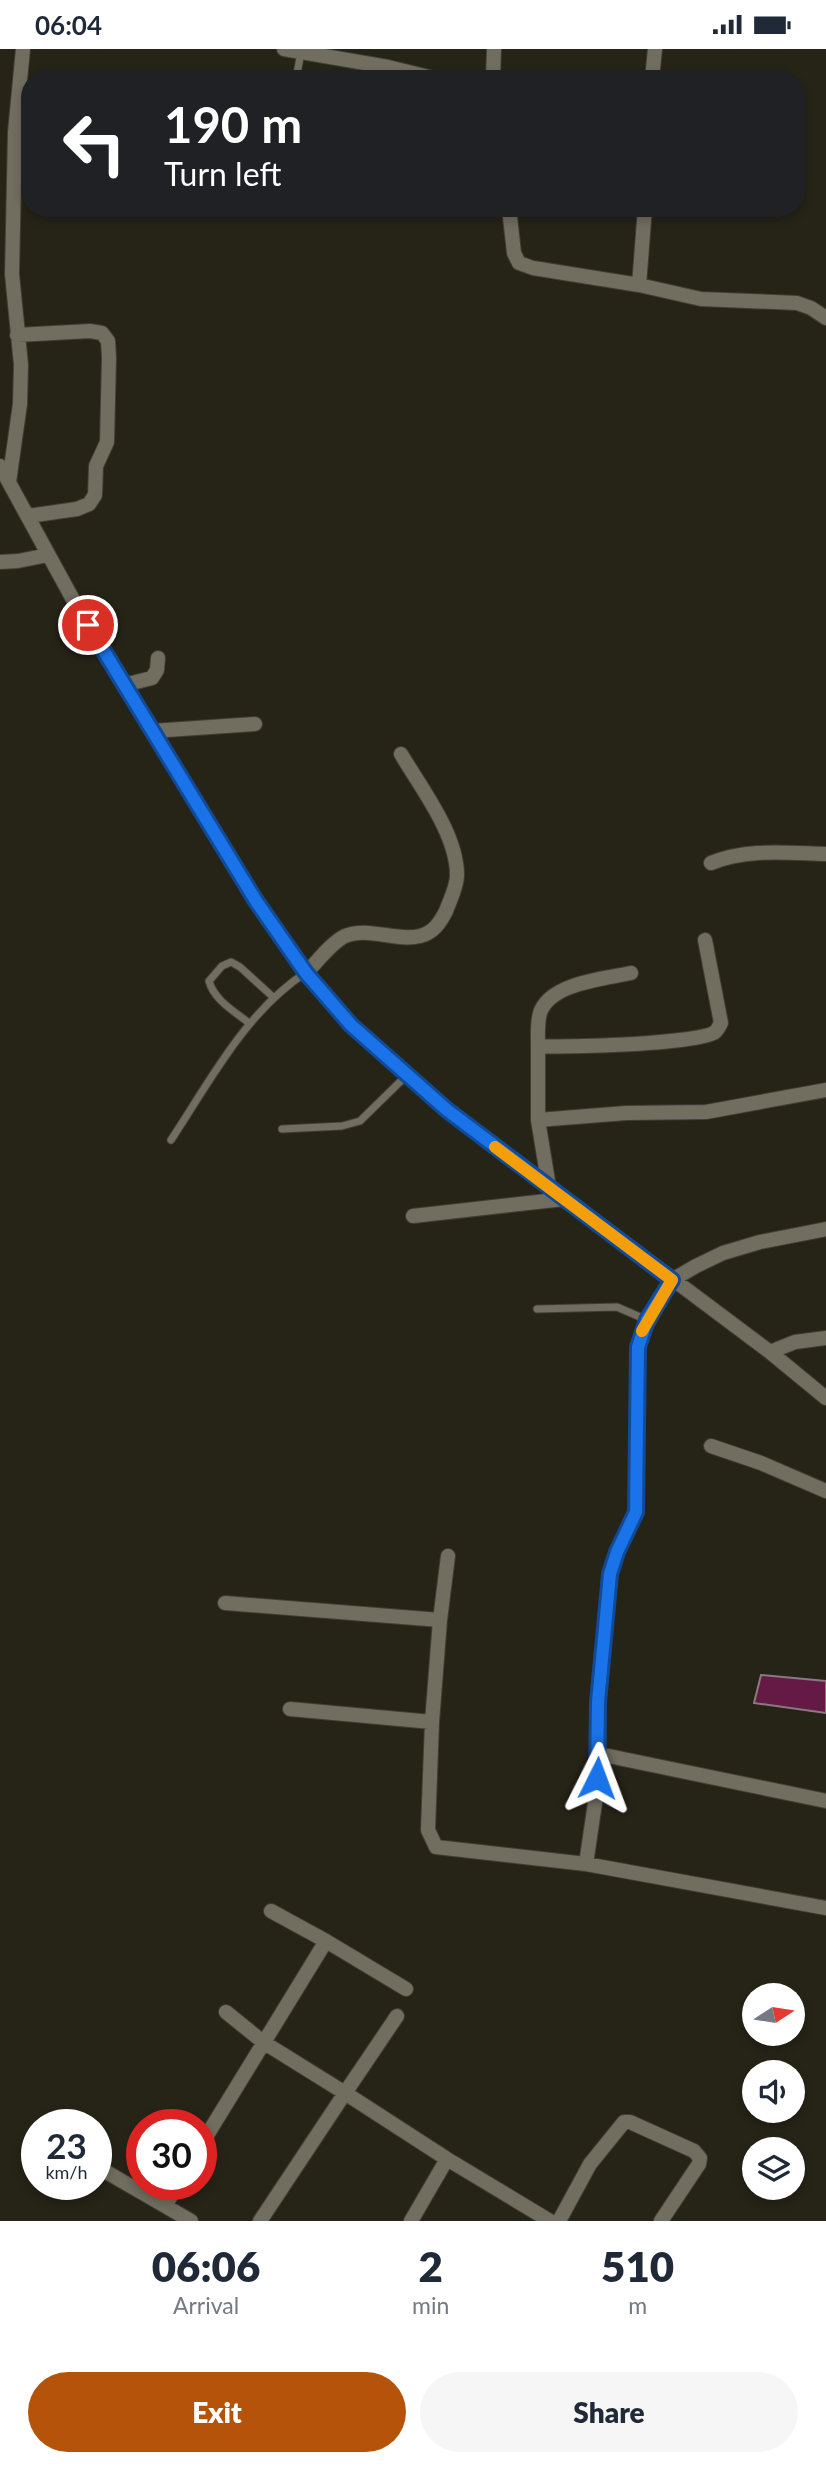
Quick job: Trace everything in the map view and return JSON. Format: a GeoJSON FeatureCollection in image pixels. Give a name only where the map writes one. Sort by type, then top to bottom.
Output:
{"type":"FeatureCollection","features":[{"type":"Feature","properties":{"kind":"street"},"geometry":{"type":"LineString","coordinates":[[9,482],[20,404],[21,365],[6,273],[22,49]]}},
{"type":"Feature","properties":{"kind":"street"},"geometry":{"type":"LineString","coordinates":[[284,49],[400,70]]}},
{"type":"Feature","properties":{"kind":"street"},"geometry":{"type":"LineString","coordinates":[[493,70],[494,49]]}},
{"type":"Feature","properties":{"kind":"street"},"geometry":{"type":"LineString","coordinates":[[653,70],[655,49]]}},
{"type":"Feature","properties":{"kind":"street"},"geometry":{"type":"LineString","coordinates":[[510,217],[514,253],[519,263],[533,268],[639,285],[701,299],[797,303],[826,318]]}},
{"type":"Feature","properties":{"kind":"street"},"geometry":{"type":"LineString","coordinates":[[639,285],[644,217]]}},
{"type":"Feature","properties":{"kind":"street"},"geometry":{"type":"LineString","coordinates":[[17,335],[90,331],[102,333],[108,341],[107,442],[96,466],[95,495],[89,504],[76,509],[28,516]]}},
{"type":"Feature","properties":{"kind":"street"},"geometry":{"type":"LineString","coordinates":[[0,466],[124,685],[256,901],[306,973],[351,1025],[447,1110],[770,1352],[826,1398]]}},
{"type":"Feature","properties":{"kind":"street"},"geometry":{"type":"LineString","coordinates":[[0,562],[48,555]]}},
{"type":"Feature","properties":{"kind":"street"},"geometry":{"type":"LineString","coordinates":[[124,685],[152,678],[157,670],[158,658]]}},
{"type":"Feature","properties":{"kind":"street"},"geometry":{"type":"LineString","coordinates":[[152,731],[256,725]]}},
{"type":"Feature","properties":{"kind":"street"},"geometry":{"type":"LineString","coordinates":[[306,973],[336,941],[346,935],[356,933],[404,938],[432,931],[442,919],[451,899],[458,877],[455,856],[446,831],[401,754]]}},
{"type":"Feature","properties":{"kind":"street"},"geometry":{"type":"LineString","coordinates":[[710,863],[737,854],[826,854]]}},
{"type":"Feature","properties":{"kind":"street"},"geometry":{"type":"LineString","coordinates":[[538,1046],[560,1048],[628,1044],[715,1033],[721,1023],[705,940]]}},
{"type":"Feature","properties":{"kind":"street"},"geometry":{"type":"LineString","coordinates":[[548,1187],[538,1120],[540,1013],[548,999],[567,989],[631,973]]}},
{"type":"Feature","properties":{"kind":"street"},"geometry":{"type":"LineString","coordinates":[[538,1120],[626,1113],[706,1112],[826,1090]]}},
{"type":"Feature","properties":{"kind":"street"},"geometry":{"type":"LineString","coordinates":[[413,1216],[564,1199]]}},
{"type":"Feature","properties":{"kind":"street"},"geometry":{"type":"LineString","coordinates":[[586,1864],[595,1803],[599,1754],[598,1702],[610,1574],[636,1512],[638,1347],[647,1320],[672,1280],[723,1253],[826,1229]]}},
{"type":"Feature","properties":{"kind":"street"},"geometry":{"type":"LineString","coordinates":[[770,1352],[795,1342],[826,1338]]}},
{"type":"Feature","properties":{"kind":"street"},"geometry":{"type":"LineString","coordinates":[[711,1445],[826,1491]]}},
{"type":"Feature","properties":{"kind":"street"},"geometry":{"type":"LineString","coordinates":[[448,1556],[432,1723],[428,1830],[436,1847],[586,1864],[826,1908]]}},
{"type":"Feature","properties":{"kind":"street"},"geometry":{"type":"LineString","coordinates":[[225,1603],[440,1621]]}},
{"type":"Feature","properties":{"kind":"street"},"geometry":{"type":"LineString","coordinates":[[290,1709],[432,1723]]}},
{"type":"Feature","properties":{"kind":"street"},"geometry":{"type":"LineString","coordinates":[[599,1754],[826,1801]]}},
{"type":"Feature","properties":{"kind":"street"},"geometry":{"type":"LineString","coordinates":[[271,1910],[406,1989]]}},
{"type":"Feature","properties":{"kind":"street"},"geometry":{"type":"LineString","coordinates":[[217,2118],[326,1941]]}},
{"type":"Feature","properties":{"kind":"street"},"geometry":{"type":"LineString","coordinates":[[226,2012],[263,2042],[550,2221]]}},
{"type":"Feature","properties":{"kind":"street"},"geometry":{"type":"LineString","coordinates":[[260,2221],[397,2015]]}},
{"type":"Feature","properties":{"kind":"street"},"geometry":{"type":"LineString","coordinates":[[559,2221],[590,2164],[624,2122],[630,2122],[694,2151],[700,2158],[699,2164],[661,2221]]}},
{"type":"Feature","properties":{"kind":"street"},"geometry":{"type":"LineString","coordinates":[[411,2221],[447,2159]]}},
{"type":"Feature","properties":{"kind":"street"},"geometry":{"type":"LineString","coordinates":[[112,2175],[191,2221]]}},
{"type":"Feature","properties":{"kind":"street"},"geometry":{"type":"LineString","coordinates":[[165,2206],[169,2200]]}},
{"type":"Feature","properties":{"kind":"lane"},"geometry":{"type":"LineString","coordinates":[[298,70],[301,52]]}},
{"type":"Feature","properties":{"kind":"lane"},"geometry":{"type":"LineString","coordinates":[[249,1023],[215,995],[210,987],[209,981],[222,965],[231,962],[240,967],[274,997]]}},
{"type":"Feature","properties":{"kind":"lane"},"geometry":{"type":"LineString","coordinates":[[171,1140],[249,1023],[274,997],[306,973]]}},
{"type":"Feature","properties":{"kind":"lane"},"geometry":{"type":"LineString","coordinates":[[282,1129],[342,1126],[360,1121],[406,1076]]}},
{"type":"Feature","properties":{"kind":"lane"},"geometry":{"type":"LineString","coordinates":[[537,1309],[617,1307],[647,1320]]}},
{"type":"Feature","properties":{"kind":"building"},"geometry":{"type":"Polygon","coordinates":[[[761,1675],[826,1681],[826,1713],[754,1703],[761,1675]]]}},
{"type":"Feature","properties":{"kind":"slow traffic"},"geometry":{"type":"LineString","coordinates":[[495,1147],[672,1280],[642,1331]]}},
{"type":"Feature","properties":{"kind":"route"},"geometry":{"type":"LineString","coordinates":[[88,625],[256,901],[306,973],[351,1025],[447,1110],[672,1280],[647,1320],[638,1347],[636,1512],[623,1537],[610,1574],[598,1702],[597,1778]]}}]}
